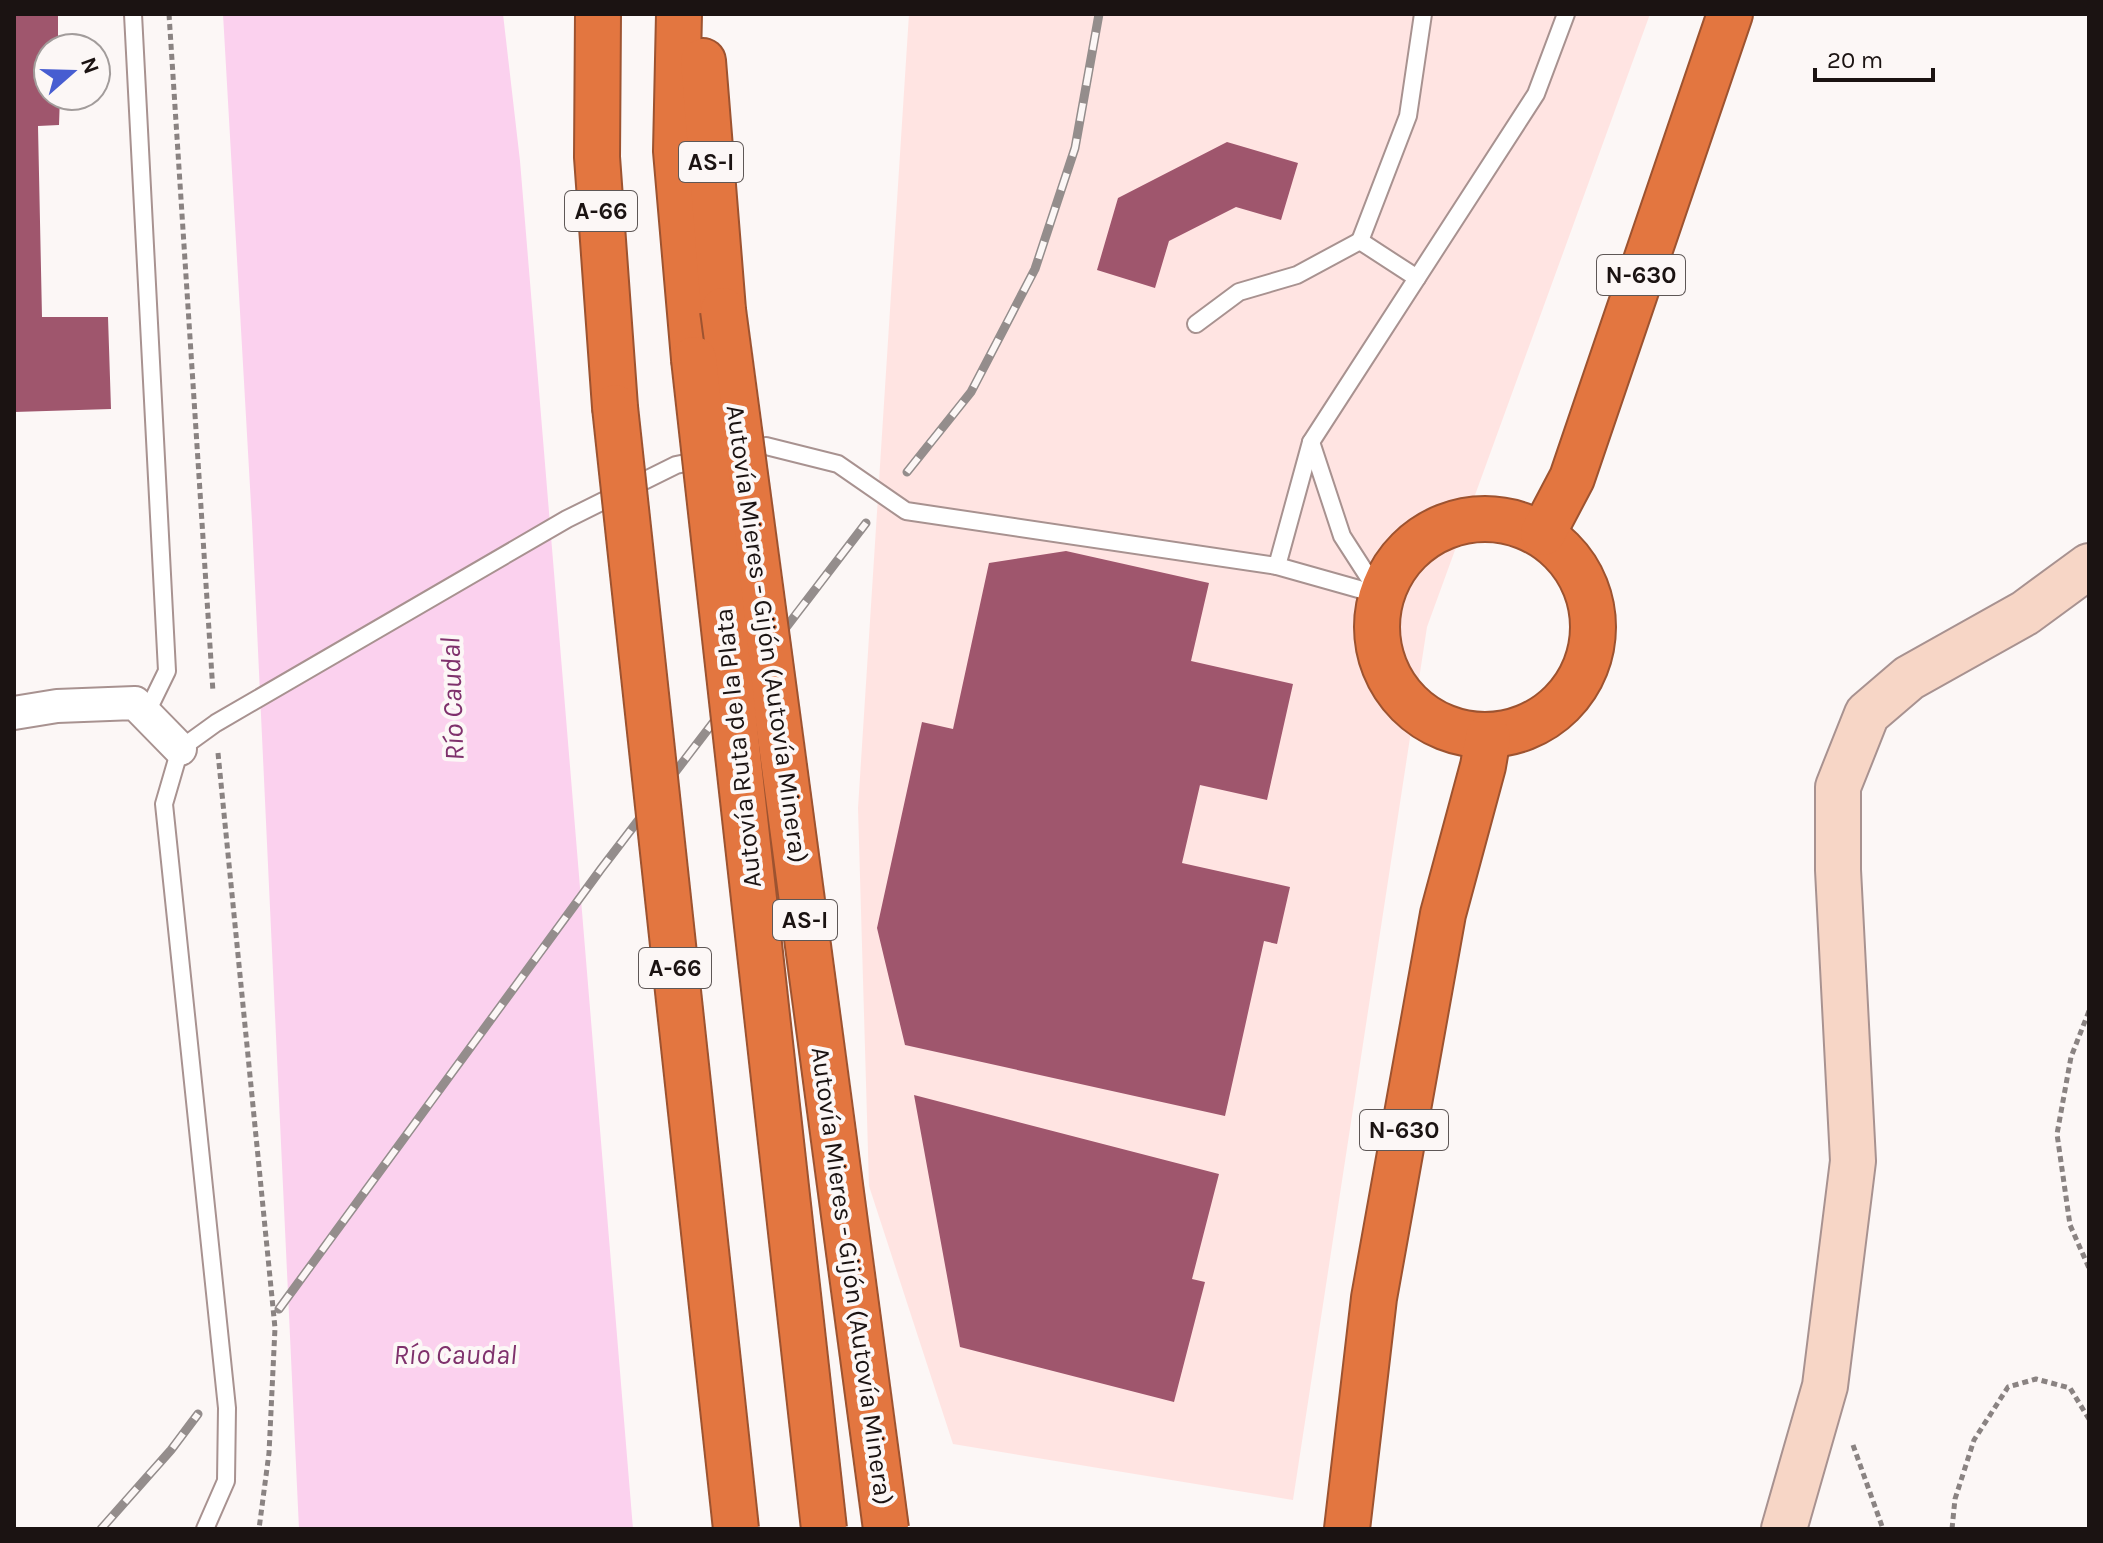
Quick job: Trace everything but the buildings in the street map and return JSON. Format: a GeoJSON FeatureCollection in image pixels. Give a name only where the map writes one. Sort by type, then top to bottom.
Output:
{"type":"FeatureCollection","features":[{"type":"Feature","properties":{"kind":"highway","name":"A-66"},"geometry":{"type":"LineString","coordinates":[[598,14],[597,157],[615,407],[736,1529]]}},
{"type":"Feature","properties":{"kind":"highway","name":"Autovía Ruta de la Plata"},"geometry":{"type":"LineString","coordinates":[[679,14],[676,151],[694,359],[824,1529]]}},
{"type":"Feature","properties":{"kind":"highway","name":"Autovía Mieres - Gijón (Autovía Minera)"},"geometry":{"type":"LineString","coordinates":[[699,14],[723,310],[886,1529]]}},
{"type":"Feature","properties":{"kind":"highway","name":"N-630"},"geometry":{"type":"LineString","coordinates":[[1543,533],[1572,478],[1730,14]]}},
{"type":"Feature","properties":{"kind":"highway"},"geometry":{"type":"LineString","coordinates":[[1495,517],[1543,533],[1581,573],[1595,627],[1581,682],[1541,722],[1488,737],[1438,726],[1398,693],[1378,647],[1380,595],[1405,552],[1446,524],[1495,517]]}},
{"type":"Feature","properties":{"kind":"highway","name":"N-630"},"geometry":{"type":"LineString","coordinates":[[1347,1529],[1374,1298],[1443,914],[1488,737]]}},
{"type":"Feature","properties":{"kind":"street"},"geometry":{"type":"LineString","coordinates":[[1784,1529],[1825,1386],[1853,1161],[1838,870],[1838,787],[1867,714],[1909,678],[2025,613],[2089,566]]}},
{"type":"Feature","properties":{"kind":"street"},"geometry":{"type":"LineString","coordinates":[[14,713],[57,706],[135,703],[180,749]]}},
{"type":"Feature","properties":{"kind":"lane"},"geometry":{"type":"LineString","coordinates":[[133,14],[167,671],[146,714]]}},
{"type":"Feature","properties":{"kind":"lane"},"geometry":{"type":"LineString","coordinates":[[1196,324],[1239,292],[1297,275],[1360,241],[1408,116],[1423,14]]}},
{"type":"Feature","properties":{"kind":"lane"},"geometry":{"type":"LineString","coordinates":[[1277,566],[1311,442],[1536,94],[1566,14]]}},
{"type":"Feature","properties":{"kind":"lane"},"geometry":{"type":"LineString","coordinates":[[1360,241],[1417,278]]}},
{"type":"Feature","properties":{"kind":"lane"},"geometry":{"type":"LineString","coordinates":[[1311,442],[1342,536],[1380,595]]}},
{"type":"Feature","properties":{"kind":"lane"},"geometry":{"type":"LineString","coordinates":[[205,1529],[226,1481],[227,1408],[164,804],[180,749],[216,723],[567,519],[676,465],[766,446],[838,464],[906,511],[1277,566],[1380,595]]}},
{"type":"Feature","properties":{"kind":"path"},"geometry":{"type":"LineString","coordinates":[[169,14],[207,625],[275,1328],[269,1453],[259,1529]]}},
{"type":"Feature","properties":{"kind":"path"},"geometry":{"type":"LineString","coordinates":[[2089,1011],[2071,1057],[2057,1134],[2070,1225],[2089,1268]]}},
{"type":"Feature","properties":{"kind":"path"},"geometry":{"type":"LineString","coordinates":[[1952,1529],[1955,1499],[1974,1440],[2008,1387],[2036,1379],[2070,1388],[2089,1419]]}},
{"type":"Feature","properties":{"kind":"path"},"geometry":{"type":"LineString","coordinates":[[1825,1386],[1838,1402],[1883,1529]]}},
{"type":"Feature","properties":{"kind":"shaded area"},"geometry":{"type":"Polygon","coordinates":[[[909,14],[1650,14],[1427,627],[1293,1500],[953,1444],[869,1186],[858,808],[909,14]]]}},
{"type":"Feature","properties":{"kind":"water","name":"Río Caudal"},"geometry":{"type":"Polygon","coordinates":[[[223,14],[503,14],[520,161],[633,1529],[299,1529],[252,522],[223,14]]]}},
{"type":"Feature","properties":{"kind":"railway"},"geometry":{"type":"LineString","coordinates":[[907,472],[971,392],[1035,269],[1075,148],[1099,14]]}},
{"type":"Feature","properties":{"kind":"railway"},"geometry":{"type":"LineString","coordinates":[[279,1309],[601,869],[866,523]]}},
{"type":"Feature","properties":{"kind":"railway"},"geometry":{"type":"LineString","coordinates":[[101,1529],[171,1450],[198,1414]]}}]}
